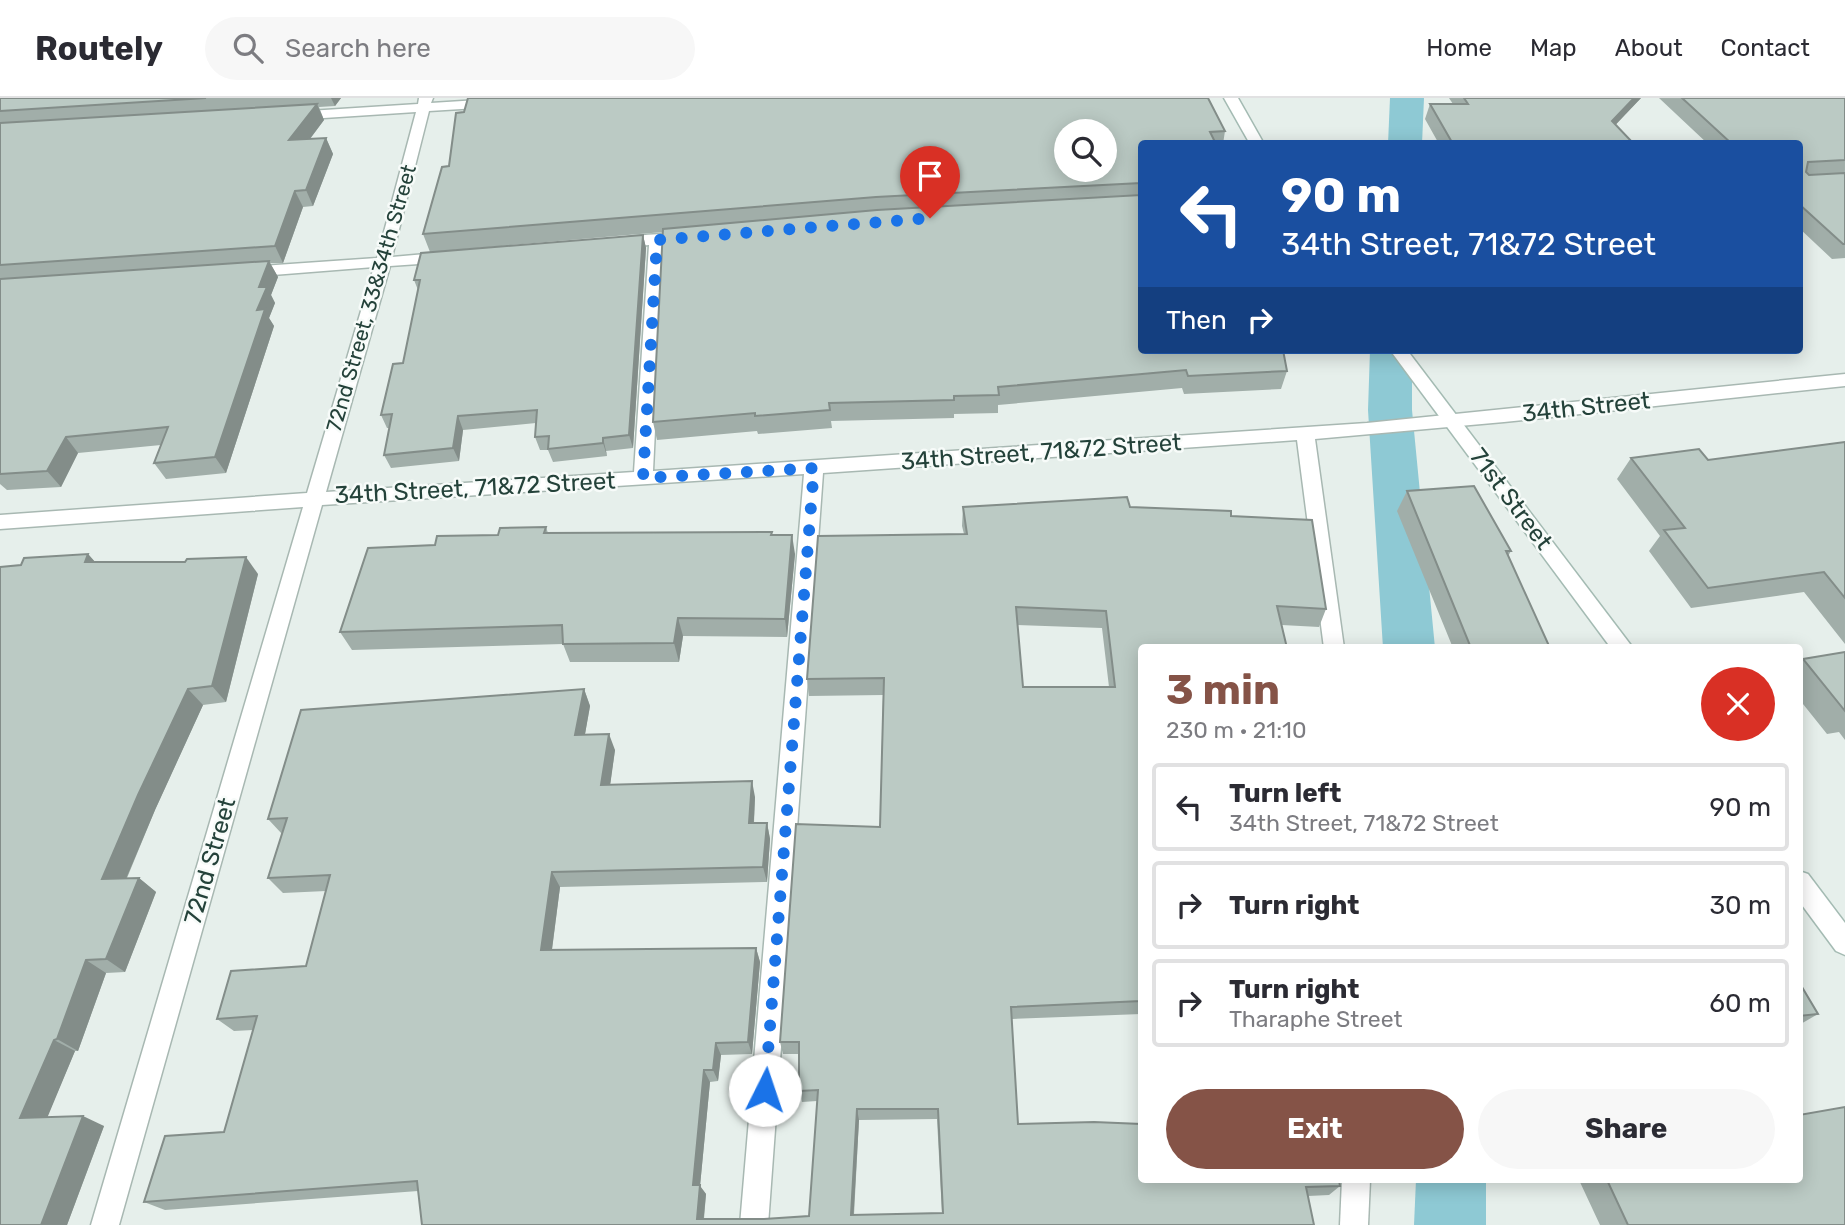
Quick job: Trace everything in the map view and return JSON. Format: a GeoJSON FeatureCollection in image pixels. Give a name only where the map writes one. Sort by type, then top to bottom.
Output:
{"type":"FeatureCollection","features":[{"type":"Feature","properties":{"kind":"street"},"geometry":{"type":"LineString","coordinates":[[1231,98],[1255,140]]}},
{"type":"Feature","properties":{"kind":"street"},"geometry":{"type":"LineString","coordinates":[[273,117],[425,103],[515,102]]}},
{"type":"Feature","properties":{"kind":"street","name":"72nd Street, 33&34th Street"},"geometry":{"type":"LineString","coordinates":[[315,498],[383,263],[425,103]]}},
{"type":"Feature","properties":{"kind":"street"},"geometry":{"type":"LineString","coordinates":[[605,244],[698,236]]}},
{"type":"Feature","properties":{"kind":"street"},"geometry":{"type":"LineString","coordinates":[[643,478],[657,240]]}},
{"type":"Feature","properties":{"kind":"street"},"geometry":{"type":"LineString","coordinates":[[232,273],[461,256]]}},
{"type":"Feature","properties":{"kind":"street","name":"71st Street"},"geometry":{"type":"LineString","coordinates":[[1401,354],[1620,644]]}},
{"type":"Feature","properties":{"kind":"street","name":"34th Street"},"geometry":{"type":"LineString","coordinates":[[1327,432],[1845,380]]}},
{"type":"Feature","properties":{"kind":"street","name":"34th Street, 71&72 Street"},"geometry":{"type":"LineString","coordinates":[[0,522],[315,498],[814,468],[1327,432]]}},
{"type":"Feature","properties":{"kind":"street"},"geometry":{"type":"LineString","coordinates":[[1306,434],[1333,644]]}},
{"type":"Feature","properties":{"kind":"street"},"geometry":{"type":"LineString","coordinates":[[754,1225],[814,468]]}},
{"type":"Feature","properties":{"kind":"street","name":"72nd Street"},"geometry":{"type":"LineString","coordinates":[[105,1225],[315,498]]}},
{"type":"Feature","properties":{"kind":"street"},"geometry":{"type":"LineString","coordinates":[[1803,886],[1845,943]]}},
{"type":"Feature","properties":{"kind":"street"},"geometry":{"type":"LineString","coordinates":[[1354,1225],[1356,1183]]}},
{"type":"Feature","properties":{"kind":"building"},"geometry":{"type":"Polygon","coordinates":[[[0,98],[206,98],[0,111],[0,98]]]}},
{"type":"Feature","properties":{"kind":"building"},"geometry":{"type":"Polygon","coordinates":[[[468,98],[1208,98],[1225,131],[1210,132],[1214,140],[1138,140],[1138,183],[876,197],[423,234],[442,167],[449,166],[456,113],[464,112],[468,98]]]}},
{"type":"Feature","properties":{"kind":"building"},"geometry":{"type":"Polygon","coordinates":[[[1464,98],[1634,98],[1612,121],[1630,140],[1451,140],[1430,104],[1468,104],[1464,98]]]}},
{"type":"Feature","properties":{"kind":"building"},"geometry":{"type":"Polygon","coordinates":[[[1682,98],[1845,98],[1845,160],[1808,162],[1806,172],[1809,175],[1845,173],[1845,244],[1803,208],[1803,140],[1728,140],[1682,98]]]}},
{"type":"Feature","properties":{"kind":"building"},"geometry":{"type":"Polygon","coordinates":[[[317,104],[289,140],[326,138],[306,190],[295,191],[275,246],[0,265],[0,123],[317,104]]]}},
{"type":"Feature","properties":{"kind":"building"},"geometry":{"type":"Polygon","coordinates":[[[1138,195],[1138,354],[1284,354],[1287,371],[1188,376],[1186,370],[998,387],[999,395],[954,396],[954,400],[829,403],[830,410],[653,422],[663,229],[877,210],[1138,195]]]}},
{"type":"Feature","properties":{"kind":"building"},"geometry":{"type":"Polygon","coordinates":[[[643,235],[629,435],[603,438],[603,443],[548,449],[549,436],[535,437],[537,410],[458,416],[453,448],[384,455],[392,414],[381,415],[393,364],[403,363],[420,280],[414,280],[421,253],[643,235]]]}},
{"type":"Feature","properties":{"kind":"building"},"geometry":{"type":"Polygon","coordinates":[[[269,261],[259,287],[267,287],[257,310],[265,309],[215,457],[154,463],[168,427],[66,437],[47,471],[0,474],[0,279],[269,261]]]}},
{"type":"Feature","properties":{"kind":"building"},"geometry":{"type":"Polygon","coordinates":[[[1845,442],[1845,598],[1824,572],[1708,588],[1664,530],[1685,528],[1631,458],[1699,449],[1708,460],[1845,442]]]}},
{"type":"Feature","properties":{"kind":"building"},"geometry":{"type":"Polygon","coordinates":[[[1474,486],[1511,551],[1506,551],[1548,644],[1469,644],[1407,491],[1474,486]]]}},
{"type":"Feature","properties":{"kind":"building"},"geometry":{"type":"Polygon","coordinates":[[[1127,497],[1130,507],[1231,511],[1231,516],[1312,520],[1326,609],[1277,606],[1286,644],[1138,644],[1138,1001],[1011,1007],[1018,1124],[1138,1124],[1138,1183],[1340,1183],[1340,1186],[1306,1187],[1314,1225],[422,1225],[417,1181],[144,1202],[165,1136],[224,1132],[257,1016],[217,1019],[231,971],[306,966],[330,875],[268,878],[287,818],[268,819],[301,710],[584,689],[575,735],[609,734],[601,785],[752,781],[749,823],[767,823],[763,867],[552,872],[541,950],[756,948],[748,1042],[716,1043],[713,1070],[704,1070],[693,1185],[700,1185],[697,1219],[809,1216],[818,1090],[799,1091],[799,1042],[780,1042],[796,824],[880,827],[884,678],[807,679],[818,536],[967,534],[963,507],[1127,497]],[[1016,607],[1023,687],[1115,687],[1106,611],[1016,607]],[[857,1109],[851,1215],[943,1213],[938,1109],[857,1109]]]}},
{"type":"Feature","properties":{"kind":"building"},"geometry":{"type":"Polygon","coordinates":[[[546,527],[544,533],[772,532],[771,535],[792,535],[785,619],[678,618],[674,643],[563,644],[562,625],[340,632],[368,548],[435,545],[437,536],[498,535],[500,528],[546,527]]]}},
{"type":"Feature","properties":{"kind":"building"},"geometry":{"type":"Polygon","coordinates":[[[88,554],[85,562],[185,562],[187,559],[246,557],[212,686],[188,689],[102,879],[139,878],[106,959],[86,960],[57,1039],[54,1040],[20,1118],[83,1116],[41,1225],[0,1225],[0,567],[21,565],[24,558],[88,554]]]}},
{"type":"Feature","properties":{"kind":"building"},"geometry":{"type":"Polygon","coordinates":[[[1845,652],[1845,711],[1803,659],[1845,652]]]}},
{"type":"Feature","properties":{"kind":"building"},"geometry":{"type":"Polygon","coordinates":[[[1803,989],[1818,1014],[1803,1016],[1803,989]]]}},
{"type":"Feature","properties":{"kind":"building"},"geometry":{"type":"Polygon","coordinates":[[[1845,1107],[1845,1225],[1628,1225],[1608,1183],[1803,1183],[1803,1114],[1845,1107]]]}},
{"type":"Feature","properties":{"kind":"waterway"},"geometry":{"type":"LineString","coordinates":[[1405,140],[1407,98]]}},
{"type":"Feature","properties":{"kind":"waterway"},"geometry":{"type":"LineString","coordinates":[[1391,354],[1390,410],[1409,644]]}},
{"type":"Feature","properties":{"kind":"waterway"},"geometry":{"type":"LineString","coordinates":[[1450,1225],[1451,1183]]}},
{"type":"Feature","properties":{"kind":"route"},"geometry":{"type":"LineString","coordinates":[[765,1090],[814,468],[643,478],[657,240],[930,218]]}}]}
